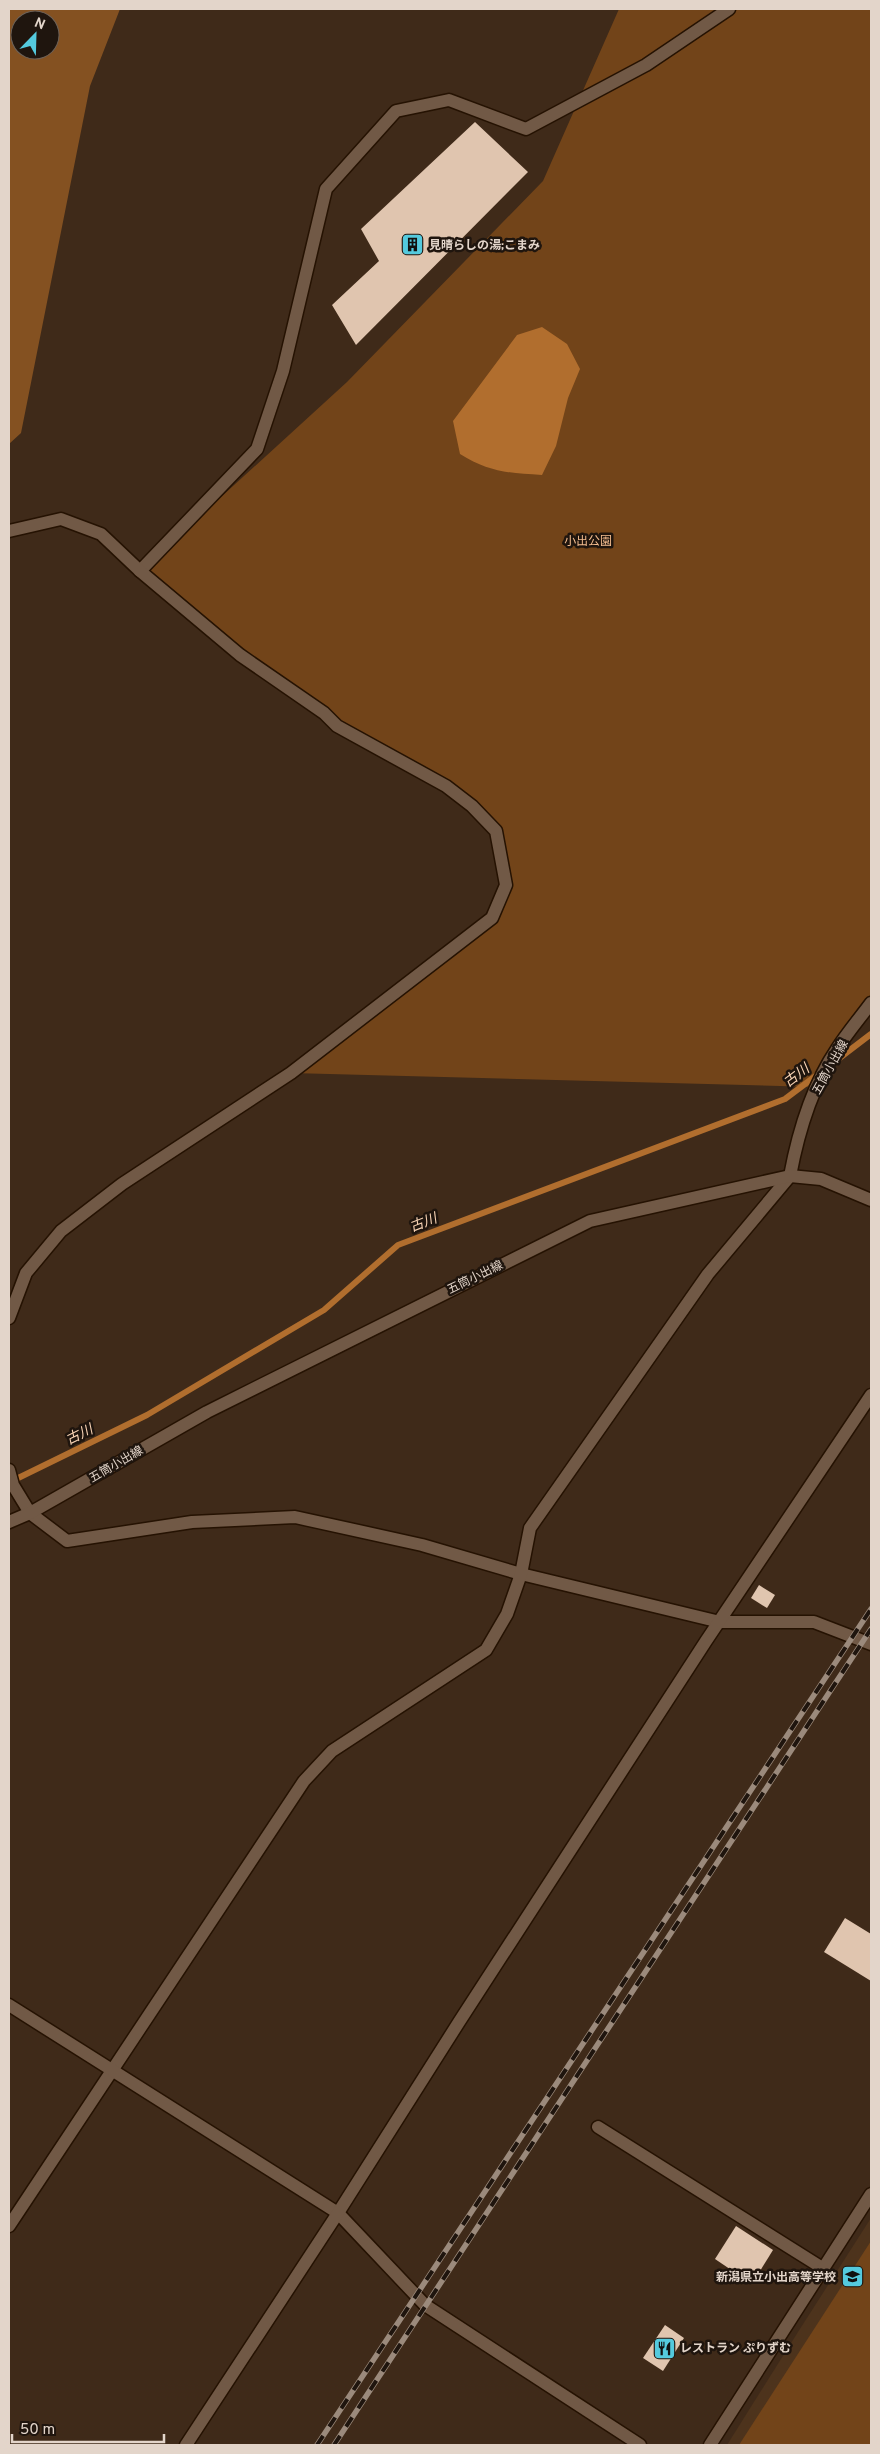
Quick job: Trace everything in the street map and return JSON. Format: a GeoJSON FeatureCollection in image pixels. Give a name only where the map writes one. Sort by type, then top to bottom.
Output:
{"type":"FeatureCollection","features":[{"type":"Feature","properties":{"kind":"street"},"geometry":{"type":"LineString","coordinates":[[140,572],[256,449],[283,372],[326,189],[396,112],[449,100],[526,129],[646,65],[730,9]]}},
{"type":"Feature","properties":{"kind":"street"},"geometry":{"type":"LineString","coordinates":[[9,531],[61,519],[101,534],[140,572],[240,655],[324,713],[337,726],[446,786],[472,806],[496,831],[506,885],[492,918],[427,969],[291,1072],[138,1173],[61,1230],[26,1273],[9,1318]]}},
{"type":"Feature","properties":{"kind":"street","name":"五筒小出線"},"geometry":{"type":"LineString","coordinates":[[9,1522],[30,1513],[215,1408],[590,1221],[790,1176],[795,1149],[816,1087],[836,1051],[871,1002]]}},
{"type":"Feature","properties":{"kind":"street"},"geometry":{"type":"LineString","coordinates":[[9,2226],[110,2070],[304,1781],[332,1751],[486,1650],[507,1614],[521,1574],[530,1528],[708,1274],[790,1176],[821,1179],[871,1200]]}},
{"type":"Feature","properties":{"kind":"street"},"geometry":{"type":"LineString","coordinates":[[186,2445],[338,2213],[458,2022],[871,1395]]}},
{"type":"Feature","properties":{"kind":"street"},"geometry":{"type":"LineString","coordinates":[[9,1470],[12,1484],[30,1513],[67,1541],[192,1522],[295,1517],[422,1545],[521,1574],[720,1622],[814,1622],[871,1644]]}},
{"type":"Feature","properties":{"kind":"street"},"geometry":{"type":"LineString","coordinates":[[9,2006],[338,2213],[425,2305],[640,2445]]}},
{"type":"Feature","properties":{"kind":"street"},"geometry":{"type":"LineString","coordinates":[[598,2127],[824,2269]]}},
{"type":"Feature","properties":{"kind":"street"},"geometry":{"type":"LineString","coordinates":[[710,2445],[871,2194]]}},
{"type":"Feature","properties":{"kind":"shaded area"},"geometry":{"type":"Polygon","coordinates":[[[9,9],[120,9],[90,86],[21,433],[9,444],[9,9]]]}},
{"type":"Feature","properties":{"kind":"shaded area"},"geometry":{"type":"Polygon","coordinates":[[[542,327],[567,344],[580,369],[568,398],[556,446],[542,475],[499,470],[480,465],[460,454],[453,421],[517,335],[542,327]]]}},
{"type":"Feature","properties":{"kind":"shaded area","name":"新潟県立小出高等学校"},"geometry":{"type":"Polygon","coordinates":[[[871,2218],[871,2445],[727,2445],[798,2332],[871,2218]]]}},
{"type":"Feature","properties":{"kind":"green space","name":"小出公園"},"geometry":{"type":"Polygon","coordinates":[[[619,9],[871,9],[871,1003],[816,1087],[291,1073],[492,918],[506,885],[496,831],[472,806],[337,726],[140,571],[347,382],[543,181],[619,9]]]}},
{"type":"Feature","properties":{"kind":"green space","name":"新潟県立小出高等学校"},"geometry":{"type":"Polygon","coordinates":[[[871,2241],[871,2445],[739,2445],[871,2241]]]}},
{"type":"Feature","properties":{"kind":"building","name":"見晴らしの湯;こまみ"},"geometry":{"type":"Polygon","coordinates":[[[475,122],[528,172],[356,345],[332,305],[379,261],[361,229],[475,122]]]}},
{"type":"Feature","properties":{"kind":"building"},"geometry":{"type":"Polygon","coordinates":[[[759,1585],[775,1595],[767,1608],[751,1598],[759,1585]]]}},
{"type":"Feature","properties":{"kind":"building"},"geometry":{"type":"Polygon","coordinates":[[[845,1918],[871,1934],[871,1981],[824,1952],[845,1918]]]}},
{"type":"Feature","properties":{"kind":"building"},"geometry":{"type":"Polygon","coordinates":[[[736,2226],[773,2250],[752,2284],[715,2259],[736,2226]]]}},
{"type":"Feature","properties":{"kind":"building","name":"レストラン ぷりずむ"},"geometry":{"type":"Polygon","coordinates":[[[665,2325],[684,2338],[663,2371],[643,2358],[665,2325]]]}},
{"type":"Feature","properties":{"kind":"waterway","name":"古川"},"geometry":{"type":"LineString","coordinates":[[833,1063],[871,1034]]}},
{"type":"Feature","properties":{"kind":"waterway","name":"古川"},"geometry":{"type":"LineString","coordinates":[[10,1482],[147,1415],[324,1310],[398,1245],[785,1099],[821,1072]]}},
{"type":"Feature","properties":{"kind":"railway"},"geometry":{"type":"LineString","coordinates":[[317,2445],[871,1609]]}},
{"type":"Feature","properties":{"kind":"railway"},"geometry":{"type":"LineString","coordinates":[[334,2445],[871,1629]]}},
{"type":"Feature","properties":{"kind":"place","name":"見晴らしの湯;こまみ"},"geometry":{"type":"Point","coordinates":[413,245]}},
{"type":"Feature","properties":{"kind":"place","name":"新潟県立小出高等学校"},"geometry":{"type":"Point","coordinates":[852,2277]}},
{"type":"Feature","properties":{"kind":"place","name":"レストラン ぷりずむ"},"geometry":{"type":"Point","coordinates":[664,2348]}}]}
